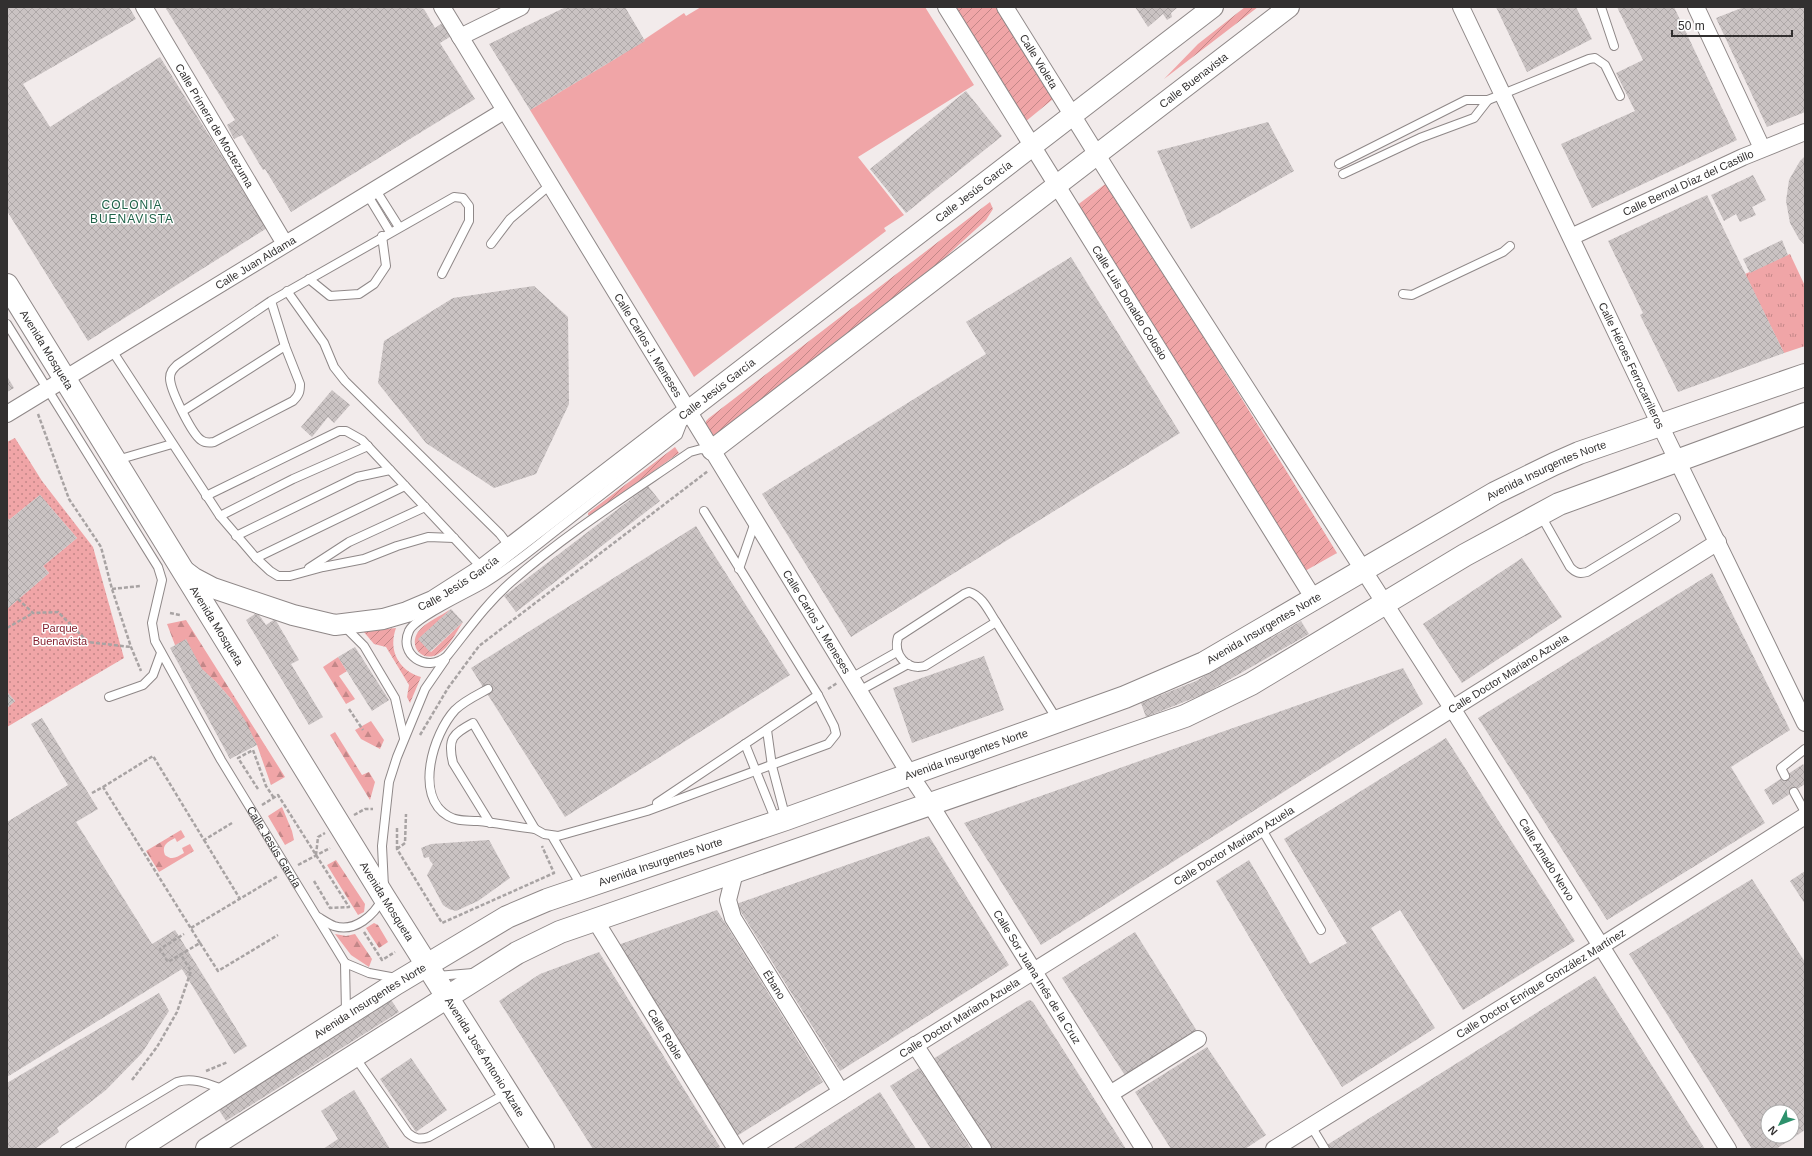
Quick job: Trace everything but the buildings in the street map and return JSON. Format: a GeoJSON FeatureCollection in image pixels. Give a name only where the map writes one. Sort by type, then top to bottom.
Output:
{"type":"FeatureCollection","features":[{"type":"Feature","properties":{"kind":"main road","name":"Avenida Mosqueta"},"geometry":{"type":"LineString","coordinates":[[7,285],[56,383],[115,461],[430,971]]}},
{"type":"Feature","properties":{"kind":"main road","name":"Avenida Insurgentes Norte"},"geometry":{"type":"LineString","coordinates":[[137,1149],[404,978],[430,971],[507,917],[583,888],[781,820],[1059,721],[1125,697],[1188,671],[1524,478],[1579,453],[1805,375]]}},
{"type":"Feature","properties":{"kind":"main road"},"geometry":{"type":"LineString","coordinates":[[207,1149],[447,997],[540,941],[595,920],[1159,727],[1208,706],[1252,684],[1384,604],[1540,513],[1579,495],[1805,414]]}},
{"type":"Feature","properties":{"kind":"main road","name":"Avenida José Antonio Alzate"},"geometry":{"type":"LineString","coordinates":[[430,971],[543,1149]]}},
{"type":"Feature","properties":{"kind":"street","name":"Calle Primera de Moctezuma"},"geometry":{"type":"LineString","coordinates":[[144,7],[285,244]]}},
{"type":"Feature","properties":{"kind":"street","name":"Calle Carlos J. Meneses"},"geometry":{"type":"LineString","coordinates":[[442,7],[853,682],[931,805]]}},
{"type":"Feature","properties":{"kind":"street"},"geometry":{"type":"LineString","coordinates":[[460,37],[521,7]]}},
{"type":"Feature","properties":{"kind":"street","name":"Calle Luis Donaldo Colosio"},"geometry":{"type":"LineString","coordinates":[[946,7],[1314,599]]}},
{"type":"Feature","properties":{"kind":"street","name":"Calle Violeta"},"geometry":{"type":"LineString","coordinates":[[1005,7],[1072,115]]}},
{"type":"Feature","properties":{"kind":"street"},"geometry":{"type":"LineString","coordinates":[[1213,7],[1072,115],[1363,571]]}},
{"type":"Feature","properties":{"kind":"street","name":"Calle Buenavista"},"geometry":{"type":"LineString","coordinates":[[1098,154],[1289,7]]}},
{"type":"Feature","properties":{"kind":"street","name":"Calle Héroes Ferrocarrileros"},"geometry":{"type":"LineString","coordinates":[[1461,7],[1495,98],[1571,237],[1660,425],[1805,724]]}},
{"type":"Feature","properties":{"kind":"street"},"geometry":{"type":"LineString","coordinates":[[1701,8],[1762,148]]}},
{"type":"Feature","properties":{"kind":"street","name":"Calle Juan Aldama"},"geometry":{"type":"LineString","coordinates":[[7,414],[504,110]]}},
{"type":"Feature","properties":{"kind":"street","name":"Calle Jesús García"},"geometry":{"type":"LineString","coordinates":[[182,569],[194,578],[213,588],[324,624],[343,625],[383,619],[407,612],[433,601],[483,569],[511,548],[1072,115]]}},
{"type":"Feature","properties":{"kind":"street","name":"Calle Bernal Díaz del Castillo"},"geometry":{"type":"LineString","coordinates":[[1571,237],[1762,148],[1805,132]]}},
{"type":"Feature","properties":{"kind":"street"},"geometry":{"type":"LineString","coordinates":[[716,456],[1098,154]]}},
{"type":"Feature","properties":{"kind":"street","name":"Calle Doctor Mariano Azuela"},"geometry":{"type":"LineString","coordinates":[[750,1149],[1718,542]]}},
{"type":"Feature","properties":{"kind":"street","name":"Calle Amado Nervo"},"geometry":{"type":"LineString","coordinates":[[1363,571],[1452,708],[1728,1149]]}},
{"type":"Feature","properties":{"kind":"street","name":"Calle Sor Juana Inés de la Cruz"},"geometry":{"type":"LineString","coordinates":[[931,805],[1144,1149]]}},
{"type":"Feature","properties":{"kind":"street","name":"Calle Doctor Enrique González Martínez"},"geometry":{"type":"LineString","coordinates":[[1274,1149],[1602,946],[1805,816]]}},
{"type":"Feature","properties":{"kind":"street","name":"Ébano"},"geometry":{"type":"LineString","coordinates":[[735,872],[728,900],[733,918],[841,1092]]}},
{"type":"Feature","properties":{"kind":"street","name":"Calle Roble"},"geometry":{"type":"LineString","coordinates":[[595,920],[736,1149]]}},
{"type":"Feature","properties":{"kind":"street"},"geometry":{"type":"LineString","coordinates":[[1110,1094],[1198,1039]]}},
{"type":"Feature","properties":{"kind":"street"},"geometry":{"type":"LineString","coordinates":[[915,1046],[983,1149]]}},
{"type":"Feature","properties":{"kind":"lane"},"geometry":{"type":"LineString","coordinates":[[1600,7],[1614,46]]}},
{"type":"Feature","properties":{"kind":"lane"},"geometry":{"type":"LineString","coordinates":[[1339,164],[1466,100],[1495,98],[1589,59],[1595,58],[1604,65],[1620,96]]}},
{"type":"Feature","properties":{"kind":"lane"},"geometry":{"type":"LineString","coordinates":[[1343,174],[1420,138],[1474,118],[1495,98]]}},
{"type":"Feature","properties":{"kind":"lane"},"geometry":{"type":"LineString","coordinates":[[491,244],[510,219],[550,185]]}},
{"type":"Feature","properties":{"kind":"lane"},"geometry":{"type":"LineString","coordinates":[[371,191],[399,227]]}},
{"type":"Feature","properties":{"kind":"lane"},"geometry":{"type":"LineString","coordinates":[[371,191],[390,232]]}},
{"type":"Feature","properties":{"kind":"lane"},"geometry":{"type":"LineString","coordinates":[[271,301],[285,346],[300,384],[300,391],[293,400],[214,442],[207,443],[197,436],[183,411],[170,382],[172,369],[271,301],[288,291],[382,236],[454,197],[463,198],[469,206],[468,222],[442,274]]}},
{"type":"Feature","properties":{"kind":"lane"},"geometry":{"type":"LineString","coordinates":[[309,279],[330,296],[359,294],[374,284],[386,266],[382,236]]}},
{"type":"Feature","properties":{"kind":"lane"},"geometry":{"type":"LineString","coordinates":[[1403,294],[1412,296],[1441,283],[1504,252],[1510,246]]}},
{"type":"Feature","properties":{"kind":"lane"},"geometry":{"type":"LineString","coordinates":[[288,291],[321,337],[334,367],[344,380],[500,534],[511,548]]}},
{"type":"Feature","properties":{"kind":"lane","name":"Calle Jesús García"},"geometry":{"type":"LineString","coordinates":[[7,324],[56,383],[158,567],[162,580],[152,623],[155,641],[221,760],[345,963],[346,1015]]}},
{"type":"Feature","properties":{"kind":"lane"},"geometry":{"type":"LineString","coordinates":[[183,411],[285,346]]}},
{"type":"Feature","properties":{"kind":"lane"},"geometry":{"type":"LineString","coordinates":[[111,349],[220,516],[256,558],[278,576],[290,576],[364,559],[397,546],[428,537],[454,538]]}},
{"type":"Feature","properties":{"kind":"lane"},"geometry":{"type":"LineString","coordinates":[[447,656],[440,662],[430,665],[420,662],[412,655],[407,647],[406,639],[409,630],[417,622],[466,595],[509,567],[672,440],[678,435],[687,411]]}},
{"type":"Feature","properties":{"kind":"lane"},"geometry":{"type":"LineString","coordinates":[[206,496],[339,431],[346,431],[355,434],[368,446],[483,569]]}},
{"type":"Feature","properties":{"kind":"lane"},"geometry":{"type":"LineString","coordinates":[[115,461],[172,444]]}},
{"type":"Feature","properties":{"kind":"lane"},"geometry":{"type":"LineString","coordinates":[[220,516],[293,479],[368,446]]}},
{"type":"Feature","properties":{"kind":"lane"},"geometry":{"type":"LineString","coordinates":[[384,897],[385,882],[382,846],[389,782],[404,738],[425,689],[447,656],[482,611],[510,582],[589,522],[690,452],[701,449],[716,456]]}},
{"type":"Feature","properties":{"kind":"lane"},"geometry":{"type":"LineString","coordinates":[[236,536],[356,477],[390,470]]}},
{"type":"Feature","properties":{"kind":"lane"},"geometry":{"type":"LineString","coordinates":[[256,558],[405,486]]}},
{"type":"Feature","properties":{"kind":"lane"},"geometry":{"type":"LineString","coordinates":[[300,573],[349,542],[425,507]]}},
{"type":"Feature","properties":{"kind":"lane"},"geometry":{"type":"LineString","coordinates":[[488,689],[456,709],[448,718],[436,742],[430,771],[430,792],[437,807],[448,816],[463,822],[476,821],[535,829],[552,836],[558,836],[647,810],[772,766],[828,744],[833,740],[836,734],[834,726],[818,695],[704,510]]}},
{"type":"Feature","properties":{"kind":"lane"},"geometry":{"type":"LineString","coordinates":[[1540,513],[1570,567],[1575,572],[1581,573],[1587,572],[1676,518]]}},
{"type":"Feature","properties":{"kind":"lane"},"geometry":{"type":"LineString","coordinates":[[739,569],[756,521]]}},
{"type":"Feature","properties":{"kind":"lane"},"geometry":{"type":"LineString","coordinates":[[996,622],[925,666],[918,668],[908,664],[897,652],[896,644],[898,637],[964,594],[970,592],[976,594],[996,622],[1059,721]]}},
{"type":"Feature","properties":{"kind":"lane"},"geometry":{"type":"LineString","coordinates":[[343,625],[364,646],[395,698],[400,714],[404,738]]}},
{"type":"Feature","properties":{"kind":"lane"},"geometry":{"type":"LineString","coordinates":[[853,682],[897,652]]}},
{"type":"Feature","properties":{"kind":"lane"},"geometry":{"type":"LineString","coordinates":[[109,697],[146,683],[153,675],[161,653]]}},
{"type":"Feature","properties":{"kind":"lane"},"geometry":{"type":"LineString","coordinates":[[853,682],[908,664]]}},
{"type":"Feature","properties":{"kind":"lane"},"geometry":{"type":"LineString","coordinates":[[647,810],[818,695]]}},
{"type":"Feature","properties":{"kind":"lane"},"geometry":{"type":"LineString","coordinates":[[490,823],[452,763],[450,753],[451,742],[456,732],[473,723],[535,829]]}},
{"type":"Feature","properties":{"kind":"lane"},"geometry":{"type":"LineString","coordinates":[[767,730],[781,820]]}},
{"type":"Feature","properties":{"kind":"lane"},"geometry":{"type":"LineString","coordinates":[[745,744],[781,820]]}},
{"type":"Feature","properties":{"kind":"lane"},"geometry":{"type":"LineString","coordinates":[[1785,776],[1781,768],[1805,749]]}},
{"type":"Feature","properties":{"kind":"lane"},"geometry":{"type":"LineString","coordinates":[[1794,792],[1805,812]]}},
{"type":"Feature","properties":{"kind":"lane"},"geometry":{"type":"LineString","coordinates":[[1261,828],[1321,930]]}},
{"type":"Feature","properties":{"kind":"lane"},"geometry":{"type":"LineString","coordinates":[[552,836],[583,888]]}},
{"type":"Feature","properties":{"kind":"lane","name":"Calle Jesús García"},"geometry":{"type":"LineString","coordinates":[[317,916],[333,926],[342,928],[352,926],[372,915],[384,897]]}},
{"type":"Feature","properties":{"kind":"lane"},"geometry":{"type":"LineString","coordinates":[[345,963],[369,973],[404,978]]}},
{"type":"Feature","properties":{"kind":"lane"},"geometry":{"type":"LineString","coordinates":[[430,971],[491,970]]}},
{"type":"Feature","properties":{"kind":"lane"},"geometry":{"type":"LineString","coordinates":[[354,1056],[408,1132],[414,1138],[422,1139],[429,1137],[507,1093]]}},
{"type":"Feature","properties":{"kind":"lane"},"geometry":{"type":"LineString","coordinates":[[65,1149],[177,1082],[187,1079],[198,1080],[227,1091]]}},
{"type":"Feature","properties":{"kind":"lane"},"geometry":{"type":"LineString","coordinates":[[1311,1126],[1325,1149]]}},
{"type":"Feature","properties":{"kind":"path"},"geometry":{"type":"LineString","coordinates":[[33,398],[69,499],[102,547],[112,589],[131,648],[146,683]]}},
{"type":"Feature","properties":{"kind":"path"},"geometry":{"type":"LineString","coordinates":[[418,740],[448,688],[479,646],[716,456]]}},
{"type":"Feature","properties":{"kind":"path"},"geometry":{"type":"LineString","coordinates":[[112,589],[140,586]]}},
{"type":"Feature","properties":{"kind":"path"},"geometry":{"type":"LineString","coordinates":[[18,600],[33,613]]}},
{"type":"Feature","properties":{"kind":"path"},"geometry":{"type":"LineString","coordinates":[[7,628],[33,613],[58,612],[88,642],[131,648]]}},
{"type":"Feature","properties":{"kind":"path"},"geometry":{"type":"LineString","coordinates":[[170,613],[180,615]]}},
{"type":"Feature","properties":{"kind":"path"},"geometry":{"type":"LineString","coordinates":[[818,695],[853,682]]}},
{"type":"Feature","properties":{"kind":"path"},"geometry":{"type":"LineString","coordinates":[[349,709],[362,730]]}},
{"type":"Feature","properties":{"kind":"path"},"geometry":{"type":"LineString","coordinates":[[258,789],[238,758],[253,750],[266,786],[274,798]]}},
{"type":"Feature","properties":{"kind":"path"},"geometry":{"type":"LineString","coordinates":[[92,793],[152,756],[240,899]]}},
{"type":"Feature","properties":{"kind":"path"},"geometry":{"type":"LineString","coordinates":[[103,786],[218,971],[278,936]]}},
{"type":"Feature","properties":{"kind":"path"},"geometry":{"type":"LineString","coordinates":[[262,805],[278,795],[349,907],[330,908],[314,881]]}},
{"type":"Feature","properties":{"kind":"path"},"geometry":{"type":"LineString","coordinates":[[397,849],[405,843],[406,814]]}},
{"type":"Feature","properties":{"kind":"path"},"geometry":{"type":"LineString","coordinates":[[204,840],[232,823]]}},
{"type":"Feature","properties":{"kind":"path"},"geometry":{"type":"LineString","coordinates":[[398,825],[397,849],[442,923],[554,873],[535,829]]}},
{"type":"Feature","properties":{"kind":"path"},"geometry":{"type":"LineString","coordinates":[[298,865],[330,848]]}},
{"type":"Feature","properties":{"kind":"path"},"geometry":{"type":"LineString","coordinates":[[191,928],[281,875]]}},
{"type":"Feature","properties":{"kind":"path"},"geometry":{"type":"LineString","coordinates":[[363,930],[382,960],[395,952]]}},
{"type":"Feature","properties":{"kind":"path"},"geometry":{"type":"LineString","coordinates":[[184,934],[160,949],[168,962],[200,943]]}},
{"type":"Feature","properties":{"kind":"path"},"geometry":{"type":"LineString","coordinates":[[132,1080],[157,1047],[177,1012],[191,971],[181,955]]}},
{"type":"Feature","properties":{"kind":"green space"},"geometry":{"type":"Polygon","coordinates":[[[701,7],[925,7],[974,85],[858,157],[904,215],[884,228],[886,231],[694,377],[530,110],[615,59],[684,13],[686,16],[701,7]]]}},
{"type":"Feature","properties":{"kind":"green space"},"geometry":{"type":"Polygon","coordinates":[[[955,7],[996,7],[1053,99],[1025,122],[955,7]]]}},
{"type":"Feature","properties":{"kind":"green space"},"geometry":{"type":"Polygon","coordinates":[[[1245,7],[1258,7],[1164,79],[1198,44],[1245,7]]]}},
{"type":"Feature","properties":{"kind":"green space"},"geometry":{"type":"Polygon","coordinates":[[[1108,182],[1337,553],[1305,571],[1076,206],[1108,182]]]}},
{"type":"Feature","properties":{"kind":"green space"},"geometry":{"type":"Polygon","coordinates":[[[990,202],[993,209],[986,220],[929,272],[714,436],[709,431],[706,421],[709,418],[990,202]]]}},
{"type":"Feature","properties":{"kind":"green space"},"geometry":{"type":"Polygon","coordinates":[[[1790,254],[1805,286],[1805,346],[1784,353],[1745,274],[1790,254]]]}},
{"type":"Feature","properties":{"kind":"green space","name":"Parque Buenavista"},"geometry":{"type":"Polygon","coordinates":[[[15,438],[42,481],[93,547],[124,658],[7,727],[7,708],[15,701],[7,692],[7,609],[49,573],[43,566],[77,538],[40,495],[9,520],[7,517],[7,442],[15,438]]]}},
{"type":"Feature","properties":{"kind":"green space"},"geometry":{"type":"Polygon","coordinates":[[[675,447],[679,453],[591,516],[588,515],[588,513],[675,447]]]}},
{"type":"Feature","properties":{"kind":"green space"},"geometry":{"type":"Polygon","coordinates":[[[451,609],[419,639],[431,652],[463,622],[449,644],[442,651],[432,656],[422,655],[416,648],[415,643],[415,638],[418,632],[429,622],[451,609]]]}},
{"type":"Feature","properties":{"kind":"green space"},"geometry":{"type":"Polygon","coordinates":[[[186,620],[285,777],[271,785],[257,745],[231,699],[216,682],[175,645],[167,624],[186,620]]]}},
{"type":"Feature","properties":{"kind":"green space"},"geometry":{"type":"Polygon","coordinates":[[[396,628],[393,644],[397,658],[406,669],[421,677],[410,703],[407,697],[409,685],[386,647],[374,644],[363,631],[396,628]]]}},
{"type":"Feature","properties":{"kind":"green space"},"geometry":{"type":"Polygon","coordinates":[[[338,657],[347,671],[339,676],[355,699],[346,704],[323,667],[338,657]]]}},
{"type":"Feature","properties":{"kind":"green space"},"geometry":{"type":"Polygon","coordinates":[[[371,721],[384,740],[380,749],[361,739],[355,730],[371,721]]]}},
{"type":"Feature","properties":{"kind":"green space"},"geometry":{"type":"Polygon","coordinates":[[[335,732],[362,775],[369,772],[375,782],[370,800],[330,735],[335,732]]]}},
{"type":"Feature","properties":{"kind":"green space"},"geometry":{"type":"Polygon","coordinates":[[[282,807],[294,840],[285,845],[268,816],[282,807]]]}},
{"type":"Feature","properties":{"kind":"green space"},"geometry":{"type":"Polygon","coordinates":[[[181,830],[185,837],[177,842],[175,838],[168,842],[164,849],[165,855],[170,858],[177,857],[184,853],[182,848],[190,844],[194,851],[159,872],[146,851],[181,830]]]}},
{"type":"Feature","properties":{"kind":"green space"},"geometry":{"type":"Polygon","coordinates":[[[336,860],[365,904],[364,912],[358,915],[327,865],[336,860]]]}},
{"type":"Feature","properties":{"kind":"green space"},"geometry":{"type":"Polygon","coordinates":[[[374,923],[378,925],[388,942],[379,948],[366,928],[374,923]]]}},
{"type":"Feature","properties":{"kind":"green space"},"geometry":{"type":"Polygon","coordinates":[[[335,934],[346,936],[355,934],[372,959],[369,967],[351,955],[335,934]]]}},
{"type":"Feature","properties":{"kind":"district","name":"COLONIA BUENAVISTA"},"geometry":{"type":"Point","coordinates":[132,212]}}]}
